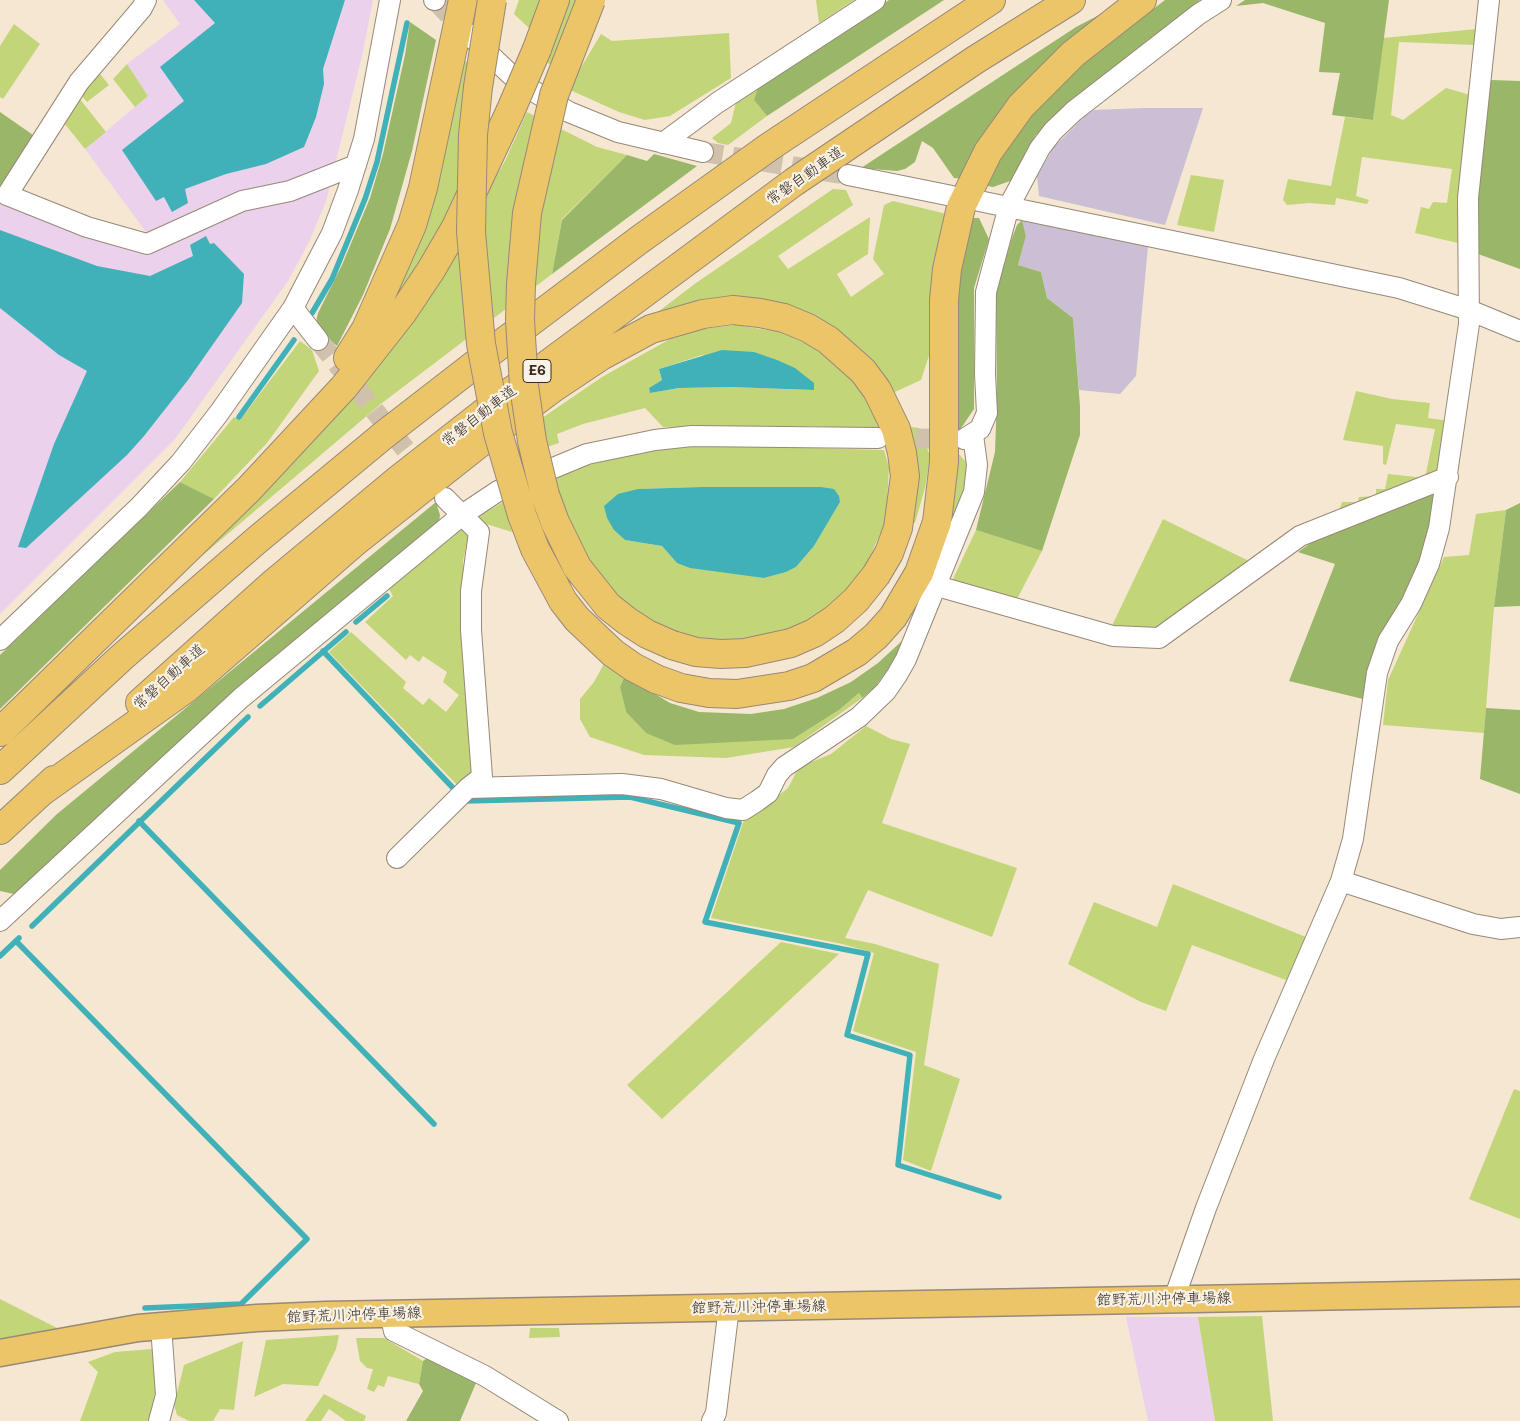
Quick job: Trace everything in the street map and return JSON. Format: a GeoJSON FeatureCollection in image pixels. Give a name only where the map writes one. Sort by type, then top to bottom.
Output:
{"type":"FeatureCollection","features":[{"type":"Feature","properties":{"kind":"highway"},"geometry":{"type":"LineString","coordinates":[[285,451],[366,329],[412,225],[430,160],[463,0]]}},
{"type":"Feature","properties":{"kind":"highway"},"geometry":{"type":"LineString","coordinates":[[492,0],[478,87],[470,183],[474,290],[489,389],[509,474],[535,549],[563,601],[583,625],[613,653],[656,679],[681,688],[709,693],[737,694],[789,686],[813,678],[850,657],[876,636],[893,617],[919,573],[937,522],[944,462],[944,300],[947,269],[961,207],[988,152],[1021,106],[1073,54],[1142,0]]}},
{"type":"Feature","properties":{"kind":"highway"},"geometry":{"type":"LineString","coordinates":[[478,87],[502,0]]}},
{"type":"Feature","properties":{"kind":"highway"},"geometry":{"type":"LineString","coordinates":[[0,732],[211,527],[285,451],[344,386],[403,312],[431,270],[456,227],[510,112],[537,49],[555,0]]}},
{"type":"Feature","properties":{"kind":"highway"},"geometry":{"type":"LineString","coordinates":[[41,792],[188,687],[356,541],[476,446],[553,388],[601,356],[651,329],[703,314],[733,310],[760,312],[784,318],[808,328],[846,354],[863,371],[881,396],[896,429],[902,453],[904,476],[898,528],[889,553],[876,575],[856,600],[836,619],[814,633],[791,643],[745,653],[704,652],[672,645],[647,634],[608,606],[577,568],[555,522],[545,495],[532,441],[524,386],[520,293],[527,213],[554,95],[591,0]]}},
{"type":"Feature","properties":{"kind":"highway"},"geometry":{"type":"LineString","coordinates":[[0,770],[122,657],[256,540],[377,441],[505,341],[639,240],[768,147],[991,0]]}},
{"type":"Feature","properties":{"kind":"highway","name":"常磐自動車道"},"geometry":{"type":"LineString","coordinates":[[0,830],[275,582],[398,479],[508,393],[794,182],[975,60],[1071,0]]}},
{"type":"Feature","properties":{"kind":"main road","name":"館野荒川沖停車場線"},"geometry":{"type":"LineString","coordinates":[[0,1353],[87,1336],[161,1326],[257,1318],[390,1313],[1520,1293]]}},
{"type":"Feature","properties":{"kind":"street"},"geometry":{"type":"LineString","coordinates":[[146,0],[142,8],[79,82],[7,195],[87,227],[147,244],[242,201],[290,191],[356,165]]}},
{"type":"Feature","properties":{"kind":"street"},"geometry":{"type":"LineString","coordinates":[[0,640],[139,507],[181,462],[219,413],[293,308],[332,233],[356,165],[364,139],[390,0]]}},
{"type":"Feature","properties":{"kind":"street"},"geometry":{"type":"LineString","coordinates":[[663,143],[710,108],[875,0]]}},
{"type":"Feature","properties":{"kind":"street"},"geometry":{"type":"LineString","coordinates":[[468,788],[622,784],[661,789],[726,808],[743,810],[768,793],[777,775],[790,762],[859,717],[886,691],[906,659],[974,492],[978,465],[969,437],[980,429],[987,412],[985,374],[986,292],[1009,206],[1040,148],[1067,118],[1199,14],[1221,0]]}},
{"type":"Feature","properties":{"kind":"street"},"geometry":{"type":"LineString","coordinates":[[1174,1300],[1206,1208],[1264,1059],[1341,881],[1353,839],[1377,673],[1388,641],[1411,604],[1429,564],[1440,528],[1469,310],[1468,198],[1489,0]]}},
{"type":"Feature","properties":{"kind":"street"},"geometry":{"type":"LineString","coordinates":[[467,34],[510,74],[538,94],[569,112],[618,132],[703,152]]}},
{"type":"Feature","properties":{"kind":"street"},"geometry":{"type":"LineString","coordinates":[[848,176],[952,196]]}},
{"type":"Feature","properties":{"kind":"street"},"geometry":{"type":"LineString","coordinates":[[979,201],[1399,288],[1469,310],[1520,331]]}},
{"type":"Feature","properties":{"kind":"street"},"geometry":{"type":"LineString","coordinates":[[293,308],[318,340]]}},
{"type":"Feature","properties":{"kind":"street"},"geometry":{"type":"LineString","coordinates":[[2,913],[241,698],[462,514],[498,491],[570,460],[617,446],[692,436],[878,438]]}},
{"type":"Feature","properties":{"kind":"street"},"geometry":{"type":"LineString","coordinates":[[937,586],[1113,636],[1159,638],[1300,536],[1448,477]]}},
{"type":"Feature","properties":{"kind":"street"},"geometry":{"type":"LineString","coordinates":[[396,858],[468,788],[482,777],[471,630],[471,591],[479,532],[445,498]]}},
{"type":"Feature","properties":{"kind":"street"},"geometry":{"type":"LineString","coordinates":[[1341,881],[1472,924],[1501,929],[1520,927]]}},
{"type":"Feature","properties":{"kind":"street"},"geometry":{"type":"LineString","coordinates":[[712,1421],[716,1413],[729,1307]]}},
{"type":"Feature","properties":{"kind":"street"},"geometry":{"type":"LineString","coordinates":[[390,1313],[394,1332],[485,1376],[558,1421]]}},
{"type":"Feature","properties":{"kind":"street"},"geometry":{"type":"LineString","coordinates":[[161,1326],[166,1380],[165,1418]]}},
{"type":"Feature","properties":{"kind":"shaded area"},"geometry":{"type":"Polygon","coordinates":[[[163,0],[373,0],[362,56],[326,201],[310,240],[288,281],[175,439],[0,614],[0,112],[5,187],[88,221],[95,218],[118,228],[146,232],[85,149],[148,96],[127,64],[180,24],[163,0]]]}},
{"type":"Feature","properties":{"kind":"shaded area"},"geometry":{"type":"Polygon","coordinates":[[[1203,108],[1165,225],[1039,196],[1037,176],[1054,147],[1085,116],[1094,110],[1203,108]]]}},
{"type":"Feature","properties":{"kind":"shaded area"},"geometry":{"type":"Polygon","coordinates":[[[1022,220],[1148,246],[1136,376],[1120,394],[1079,390],[1073,318],[1047,298],[1041,272],[1018,265],[1026,236],[1022,220]]]}},
{"type":"Feature","properties":{"kind":"shaded area"},"geometry":{"type":"Polygon","coordinates":[[[1126,1317],[1198,1317],[1215,1421],[1148,1421],[1126,1317]]]}},
{"type":"Feature","properties":{"kind":"green space"},"geometry":{"type":"Polygon","coordinates":[[[519,0],[542,0],[531,30],[514,14],[519,0]]]}},
{"type":"Feature","properties":{"kind":"green space"},"geometry":{"type":"Polygon","coordinates":[[[570,0],[578,0],[551,64],[546,63],[570,0]]]}},
{"type":"Feature","properties":{"kind":"green space"},"geometry":{"type":"Polygon","coordinates":[[[816,0],[854,0],[819,23],[816,0]]]}},
{"type":"Feature","properties":{"kind":"green space"},"geometry":{"type":"Polygon","coordinates":[[[889,0],[944,0],[767,116],[754,100],[758,87],[889,0]]]}},
{"type":"Feature","properties":{"kind":"green space"},"geometry":{"type":"Polygon","coordinates":[[[1165,0],[1200,0],[1115,69],[1065,105],[1035,136],[1013,180],[993,187],[983,185],[998,156],[1040,104],[1097,52],[1165,0]]]}},
{"type":"Feature","properties":{"kind":"green space"},"geometry":{"type":"Polygon","coordinates":[[[1245,0],[1389,0],[1373,120],[1332,115],[1340,73],[1319,72],[1325,23],[1263,3],[1236,6],[1245,0]]]}},
{"type":"Feature","properties":{"kind":"green space"},"geometry":{"type":"Polygon","coordinates":[[[1126,1],[962,179],[954,178],[933,148],[922,141],[915,162],[905,169],[897,171],[861,168],[1076,27],[1126,1]]]}},
{"type":"Feature","properties":{"kind":"green space"},"geometry":{"type":"Polygon","coordinates":[[[410,22],[436,40],[412,151],[390,229],[363,295],[337,346],[315,327],[318,313],[342,265],[370,198],[383,154],[405,55],[410,22]]]}},
{"type":"Feature","properties":{"kind":"green space"},"geometry":{"type":"Polygon","coordinates":[[[14,24],[40,44],[3,99],[0,97],[0,46],[14,24]]]}},
{"type":"Feature","properties":{"kind":"green space"},"geometry":{"type":"Polygon","coordinates":[[[1477,29],[1475,45],[1399,42],[1391,115],[1403,120],[1446,88],[1470,95],[1458,243],[1415,233],[1421,207],[1429,209],[1433,202],[1447,203],[1452,169],[1362,157],[1356,196],[1369,200],[1367,204],[1336,198],[1335,205],[1309,203],[1287,205],[1283,200],[1288,179],[1331,186],[1345,117],[1373,120],[1383,38],[1477,29]]]}},
{"type":"Feature","properties":{"kind":"green space"},"geometry":{"type":"Polygon","coordinates":[[[729,33],[731,78],[670,116],[645,120],[619,112],[568,89],[601,34],[612,41],[729,33]]]}},
{"type":"Feature","properties":{"kind":"green space"},"geometry":{"type":"Polygon","coordinates":[[[458,55],[468,63],[461,127],[457,195],[432,243],[387,311],[458,55]]]}},
{"type":"Feature","properties":{"kind":"green space"},"geometry":{"type":"Polygon","coordinates":[[[127,64],[148,96],[135,107],[113,79],[127,64]]]}},
{"type":"Feature","properties":{"kind":"green space"},"geometry":{"type":"Polygon","coordinates":[[[100,74],[109,85],[87,102],[80,94],[100,74]]]}},
{"type":"Feature","properties":{"kind":"green space"},"geometry":{"type":"Polygon","coordinates":[[[1491,80],[1520,81],[1520,269],[1478,254],[1478,173],[1491,80]]]}},
{"type":"Feature","properties":{"kind":"green space"},"geometry":{"type":"Polygon","coordinates":[[[758,87],[754,100],[767,116],[728,145],[718,143],[712,138],[731,123],[736,102],[758,87]]]}},
{"type":"Feature","properties":{"kind":"green space"},"geometry":{"type":"Polygon","coordinates":[[[79,98],[106,132],[85,149],[64,123],[79,98]]]}},
{"type":"Feature","properties":{"kind":"green space"},"geometry":{"type":"Polygon","coordinates":[[[0,112],[36,137],[0,188],[0,112]]]}},
{"type":"Feature","properties":{"kind":"green space"},"geometry":{"type":"Polygon","coordinates":[[[527,112],[597,147],[627,155],[562,219],[552,274],[382,403],[170,583],[438,276],[505,161],[527,112]]]}},
{"type":"Feature","properties":{"kind":"green space"},"geometry":{"type":"Polygon","coordinates":[[[654,154],[697,166],[552,274],[562,220],[627,155],[647,161],[654,154]]]}},
{"type":"Feature","properties":{"kind":"green space"},"geometry":{"type":"Polygon","coordinates":[[[1191,175],[1224,180],[1214,232],[1177,225],[1191,175]]]}},
{"type":"Feature","properties":{"kind":"green space"},"geometry":{"type":"Polygon","coordinates":[[[833,189],[846,190],[853,205],[778,256],[788,269],[870,217],[868,254],[837,274],[851,297],[884,274],[873,259],[884,205],[893,201],[951,215],[934,340],[921,380],[886,396],[795,315],[642,324],[696,283],[833,189]]]}},
{"type":"Feature","properties":{"kind":"green space"},"geometry":{"type":"Polygon","coordinates":[[[971,218],[979,218],[989,239],[974,288],[974,409],[957,434],[955,327],[962,244],[971,218]]]}},
{"type":"Feature","properties":{"kind":"green space"},"geometry":{"type":"Polygon","coordinates":[[[1022,220],[1026,236],[1018,265],[1041,272],[1047,298],[1073,318],[1080,406],[1080,435],[1042,551],[976,530],[995,452],[997,398],[996,291],[1012,238],[1017,225],[1022,220]]]}},
{"type":"Feature","properties":{"kind":"green space"},"geometry":{"type":"Polygon","coordinates":[[[735,325],[780,332],[809,345],[839,366],[861,390],[880,429],[810,426],[663,427],[645,408],[583,424],[557,434],[559,443],[547,447],[542,418],[602,377],[670,339],[701,329],[735,325]],[[702,355],[659,369],[662,380],[649,388],[650,393],[679,388],[731,387],[813,390],[702,355]]]}},
{"type":"Feature","properties":{"kind":"green space"},"geometry":{"type":"Polygon","coordinates":[[[300,341],[312,350],[319,371],[267,443],[214,499],[180,482],[234,417],[240,420],[300,341]]]}},
{"type":"Feature","properties":{"kind":"green space"},"geometry":{"type":"Polygon","coordinates":[[[1356,391],[1392,399],[1430,403],[1428,418],[1449,421],[1439,476],[1348,508],[1340,508],[1342,502],[1358,502],[1359,497],[1376,496],[1376,489],[1385,489],[1388,474],[1425,478],[1435,429],[1396,424],[1386,465],[1383,464],[1383,446],[1343,440],[1356,391]]]}},
{"type":"Feature","properties":{"kind":"green space"},"geometry":{"type":"Polygon","coordinates":[[[912,427],[919,428],[930,456],[925,488],[915,523],[908,521],[908,429],[912,427]]]}},
{"type":"Feature","properties":{"kind":"green space"},"geometry":{"type":"Polygon","coordinates":[[[711,445],[884,450],[889,467],[886,521],[863,571],[847,593],[800,628],[747,644],[714,641],[674,633],[652,623],[620,599],[584,555],[561,505],[554,478],[584,466],[655,449],[711,445]],[[821,487],[638,489],[614,530],[625,540],[662,546],[677,563],[764,578],[796,567],[814,546],[840,502],[821,487]]]}},
{"type":"Feature","properties":{"kind":"green space"},"geometry":{"type":"Polygon","coordinates":[[[956,451],[968,464],[968,481],[944,536],[956,451]]]}},
{"type":"Feature","properties":{"kind":"green space"},"geometry":{"type":"Polygon","coordinates":[[[180,482],[214,499],[0,709],[0,655],[180,482]]]}},
{"type":"Feature","properties":{"kind":"green space"},"geometry":{"type":"Polygon","coordinates":[[[1434,488],[1437,492],[1428,539],[1367,700],[1289,681],[1335,564],[1298,552],[1315,540],[1434,488]]]}},
{"type":"Feature","properties":{"kind":"green space"},"geometry":{"type":"Polygon","coordinates":[[[436,502],[440,515],[439,522],[236,689],[24,888],[14,894],[0,891],[0,870],[57,814],[436,502]]]}},
{"type":"Feature","properties":{"kind":"green space"},"geometry":{"type":"Polygon","coordinates":[[[503,502],[512,532],[483,523],[478,517],[503,502]]]}},
{"type":"Feature","properties":{"kind":"green space"},"geometry":{"type":"Polygon","coordinates":[[[1520,503],[1520,606],[1494,607],[1506,510],[1520,503]]]}},
{"type":"Feature","properties":{"kind":"green space"},"geometry":{"type":"Polygon","coordinates":[[[1506,510],[1494,607],[1484,733],[1383,725],[1388,680],[1444,557],[1469,555],[1476,514],[1506,510]]]}},
{"type":"Feature","properties":{"kind":"green space"},"geometry":{"type":"Polygon","coordinates":[[[1163,519],[1251,562],[1156,632],[1110,630],[1163,519]]]}},
{"type":"Feature","properties":{"kind":"green space"},"geometry":{"type":"Polygon","coordinates":[[[463,528],[468,537],[463,561],[464,618],[475,774],[460,788],[329,652],[351,632],[406,682],[403,688],[423,705],[429,698],[446,712],[459,695],[443,682],[447,672],[423,656],[419,662],[410,655],[406,660],[365,622],[393,596],[389,589],[463,528]]]}},
{"type":"Feature","properties":{"kind":"green space"},"geometry":{"type":"Polygon","coordinates":[[[976,530],[1042,551],[1017,599],[951,583],[976,530]]]}},
{"type":"Feature","properties":{"kind":"green space"},"geometry":{"type":"Polygon","coordinates":[[[904,639],[892,664],[875,687],[862,698],[859,693],[839,710],[793,739],[675,745],[646,733],[626,712],[620,687],[625,676],[670,703],[699,712],[751,714],[784,709],[817,698],[851,682],[878,663],[904,639]]]}},
{"type":"Feature","properties":{"kind":"green space"},"geometry":{"type":"Polygon","coordinates":[[[605,662],[625,676],[620,687],[626,712],[646,733],[793,739],[839,710],[859,693],[862,698],[794,747],[726,758],[644,755],[590,737],[580,719],[580,699],[594,682],[605,662]]]}},
{"type":"Feature","properties":{"kind":"green space"},"geometry":{"type":"Polygon","coordinates":[[[1486,708],[1520,710],[1520,794],[1480,779],[1486,708]]]}},
{"type":"Feature","properties":{"kind":"green space"},"geometry":{"type":"Polygon","coordinates":[[[866,726],[891,739],[910,744],[882,823],[1017,868],[992,937],[868,890],[845,938],[875,944],[939,964],[924,1065],[960,1079],[931,1171],[903,1160],[916,1052],[853,1031],[874,953],[842,944],[711,918],[745,817],[765,806],[788,788],[799,767],[831,754],[866,726]]]}},
{"type":"Feature","properties":{"kind":"green space"},"geometry":{"type":"Polygon","coordinates":[[[1173,884],[1306,937],[1286,980],[1192,945],[1166,1011],[1141,1002],[1068,964],[1094,902],[1157,927],[1173,884]]]}},
{"type":"Feature","properties":{"kind":"green space"},"geometry":{"type":"Polygon","coordinates":[[[781,942],[839,954],[662,1119],[627,1085],[781,942]]]}},
{"type":"Feature","properties":{"kind":"green space"},"geometry":{"type":"Polygon","coordinates":[[[1514,1089],[1520,1091],[1520,1219],[1469,1199],[1514,1089]]]}},
{"type":"Feature","properties":{"kind":"green space"},"geometry":{"type":"Polygon","coordinates":[[[0,1299],[59,1329],[0,1342],[0,1299]]]}},
{"type":"Feature","properties":{"kind":"green space"},"geometry":{"type":"Polygon","coordinates":[[[1262,1316],[1273,1421],[1215,1421],[1198,1317],[1262,1316]]]}},
{"type":"Feature","properties":{"kind":"green space"},"geometry":{"type":"Polygon","coordinates":[[[530,1328],[559,1328],[560,1337],[529,1338],[530,1328]]]}},
{"type":"Feature","properties":{"kind":"green space"},"geometry":{"type":"Polygon","coordinates":[[[339,1335],[336,1349],[318,1386],[283,1384],[254,1397],[266,1340],[339,1335]]]}},
{"type":"Feature","properties":{"kind":"green space"},"geometry":{"type":"Polygon","coordinates":[[[356,1338],[384,1338],[423,1361],[419,1384],[388,1376],[384,1387],[378,1385],[374,1392],[367,1389],[373,1369],[367,1368],[360,1361],[356,1338]]]}},
{"type":"Feature","properties":{"kind":"green space"},"geometry":{"type":"Polygon","coordinates":[[[243,1341],[234,1410],[220,1409],[213,1421],[189,1421],[177,1415],[174,1405],[184,1365],[243,1341]]]}},
{"type":"Feature","properties":{"kind":"green space"},"geometry":{"type":"Polygon","coordinates":[[[152,1349],[158,1373],[151,1421],[80,1421],[98,1372],[88,1362],[115,1352],[152,1349]]]}},
{"type":"Feature","properties":{"kind":"green space"},"geometry":{"type":"Polygon","coordinates":[[[427,1358],[476,1383],[460,1421],[406,1421],[423,1391],[419,1384],[423,1361],[427,1358]]]}},
{"type":"Feature","properties":{"kind":"green space"},"geometry":{"type":"Polygon","coordinates":[[[324,1394],[366,1416],[364,1421],[346,1421],[329,1409],[321,1421],[305,1421],[324,1394]]]}},
{"type":"Feature","properties":{"kind":"water"},"geometry":{"type":"Polygon","coordinates":[[[194,0],[345,0],[323,69],[324,84],[316,117],[304,147],[266,164],[226,174],[185,189],[188,203],[172,212],[164,197],[156,201],[122,150],[184,101],[160,67],[215,23],[194,0]]]}},
{"type":"Feature","properties":{"kind":"water"},"geometry":{"type":"Polygon","coordinates":[[[0,230],[97,266],[150,276],[193,256],[190,245],[206,236],[210,244],[214,243],[244,274],[242,303],[188,380],[144,436],[127,455],[26,548],[18,547],[54,444],[87,371],[59,355],[0,308],[0,230]]]}},
{"type":"Feature","properties":{"kind":"water"},"geometry":{"type":"Polygon","coordinates":[[[722,350],[754,352],[777,360],[795,368],[814,383],[814,390],[731,387],[679,388],[650,393],[649,388],[662,380],[659,369],[722,350]]]}},
{"type":"Feature","properties":{"kind":"water"},"geometry":{"type":"Polygon","coordinates":[[[821,487],[834,489],[839,496],[840,502],[814,546],[796,567],[764,578],[690,568],[677,563],[662,546],[625,540],[614,530],[607,518],[604,506],[618,494],[638,489],[821,487]]]}},
{"type":"Feature","properties":{"kind":"waterway"},"geometry":{"type":"LineString","coordinates":[[312,313],[332,279],[365,199],[377,162],[407,23]]}},
{"type":"Feature","properties":{"kind":"waterway"},"geometry":{"type":"LineString","coordinates":[[239,417],[294,340]]}},
{"type":"Feature","properties":{"kind":"waterway"},"geometry":{"type":"LineString","coordinates":[[356,622],[387,596]]}},
{"type":"Feature","properties":{"kind":"waterway"},"geometry":{"type":"LineString","coordinates":[[260,706],[346,632]]}},
{"type":"Feature","properties":{"kind":"waterway"},"geometry":{"type":"LineString","coordinates":[[323,651],[454,789]]}},
{"type":"Feature","properties":{"kind":"waterway"},"geometry":{"type":"LineString","coordinates":[[32,926],[248,717]]}},
{"type":"Feature","properties":{"kind":"waterway"},"geometry":{"type":"LineString","coordinates":[[465,801],[630,797],[739,823],[705,922],[868,954],[847,1035],[910,1055],[898,1165],[999,1197]]}},
{"type":"Feature","properties":{"kind":"waterway"},"geometry":{"type":"LineString","coordinates":[[139,821],[434,1124]]}},
{"type":"Feature","properties":{"kind":"waterway"},"geometry":{"type":"LineString","coordinates":[[0,956],[19,938]]}},
{"type":"Feature","properties":{"kind":"waterway"},"geometry":{"type":"LineString","coordinates":[[16,941],[307,1239],[241,1304],[145,1308]]}},
{"type":"Feature","properties":{"kind":"tunnel"},"geometry":{"type":"LineString","coordinates":[[435,0],[465,32]]}},
{"type":"Feature","properties":{"kind":"tunnel"},"geometry":{"type":"LineString","coordinates":[[703,152],[848,175]]}},
{"type":"Feature","properties":{"kind":"tunnel"},"geometry":{"type":"LineString","coordinates":[[318,340],[426,475]]}},
{"type":"Feature","properties":{"kind":"tunnel"},"geometry":{"type":"LineString","coordinates":[[886,438],[957,439]]}}]}
